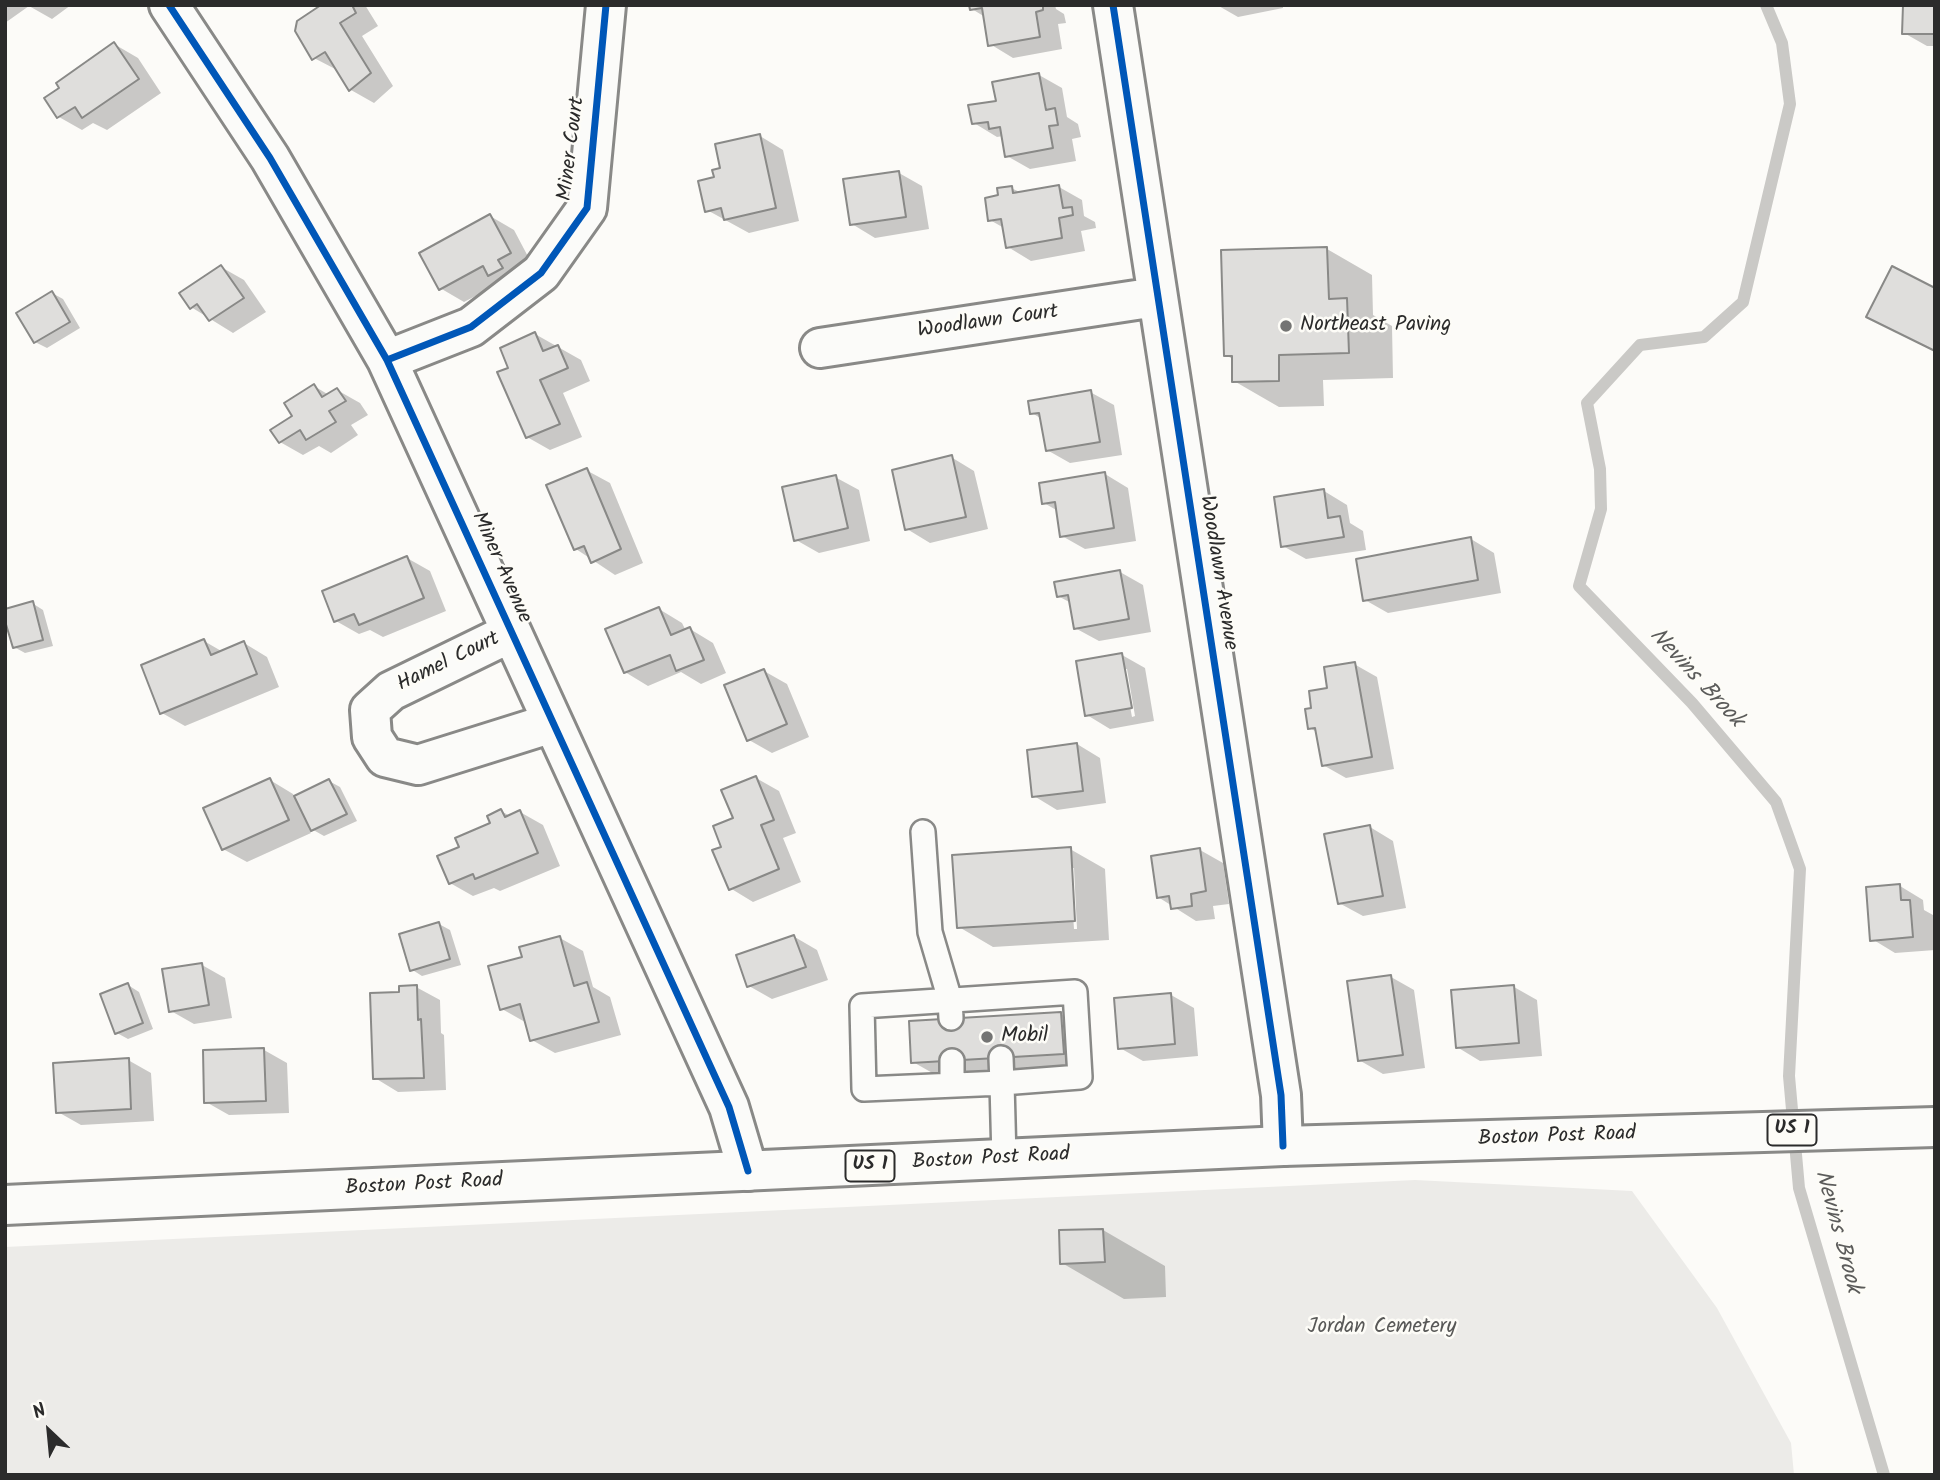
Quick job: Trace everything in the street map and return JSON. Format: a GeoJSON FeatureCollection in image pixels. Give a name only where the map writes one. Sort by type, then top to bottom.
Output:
{"type":"FeatureCollection","features":[{"type":"Feature","properties":{"kind":"street","name":"Miner Avenue"},"geometry":{"type":"LineString","coordinates":[[169,5],[270,158],[387,360],[729,1107],[748,1171]]}},
{"type":"Feature","properties":{"kind":"street","name":"Miner Court"},"geometry":{"type":"LineString","coordinates":[[387,360],[471,327],[541,274],[587,208],[606,5]]}},
{"type":"Feature","properties":{"kind":"street","name":"Woodlawn Avenue"},"geometry":{"type":"LineString","coordinates":[[1113,5],[1156,298],[1281,1095],[1283,1146]]}},
{"type":"Feature","properties":{"kind":"street","name":"Woodlawn Court"},"geometry":{"type":"LineString","coordinates":[[820,348],[1156,298]]}},
{"type":"Feature","properties":{"kind":"street","name":"Hamel Court"},"geometry":{"type":"LineString","coordinates":[[510,633],[391,691],[370,710],[372,737],[385,757],[418,765],[552,723]]}},
{"type":"Feature","properties":{"kind":"street","name":"Boston Post Road"},"geometry":{"type":"LineString","coordinates":[[5,1205],[1283,1146],[1935,1127]]}},
{"type":"Feature","properties":{"kind":"lane"},"geometry":{"type":"LineString","coordinates":[[923,832],[930,932],[951,1009]]}},
{"type":"Feature","properties":{"kind":"lane"},"geometry":{"type":"LineString","coordinates":[[1075,992],[1080,1077],[864,1089],[862,1006],[951,1009],[999,1006],[1075,992]]}},
{"type":"Feature","properties":{"kind":"lane"},"geometry":{"type":"LineString","coordinates":[[1001,1058],[1004,1159]]}},
{"type":"Feature","properties":{"kind":"lane"},"geometry":{"type":"LineString","coordinates":[[952,1061],[952,1085]]}},
{"type":"Feature","properties":{"kind":"green space","name":"Jordan Cemetery"},"geometry":{"type":"Polygon","coordinates":[[[1415,1180],[1632,1191],[1717,1308],[1791,1443],[1794,1475],[5,1475],[5,1247],[1415,1180]]]}},
{"type":"Feature","properties":{"kind":"building"},"geometry":{"type":"Polygon","coordinates":[[[321,5],[352,5],[356,13],[340,23],[371,73],[349,91],[325,52],[312,60],[295,31],[297,21],[321,5]]]}},
{"type":"Feature","properties":{"kind":"building"},"geometry":{"type":"Polygon","coordinates":[[[969,5],[1043,5],[1043,10],[1036,12],[1040,37],[988,46],[982,8],[970,10],[969,5]]]}},
{"type":"Feature","properties":{"kind":"building"},"geometry":{"type":"Polygon","coordinates":[[[1903,5],[1935,5],[1935,34],[1902,34],[1903,5]]]}},
{"type":"Feature","properties":{"kind":"building"},"geometry":{"type":"Polygon","coordinates":[[[114,42],[139,79],[82,118],[75,107],[57,118],[44,98],[59,88],[56,83],[114,42]]]}},
{"type":"Feature","properties":{"kind":"building"},"geometry":{"type":"Polygon","coordinates":[[[1039,73],[1046,110],[1055,108],[1058,125],[1049,126],[1053,148],[1005,157],[1000,127],[989,129],[988,122],[972,124],[968,105],[996,101],[992,82],[1039,73]]]}},
{"type":"Feature","properties":{"kind":"building"},"geometry":{"type":"Polygon","coordinates":[[[760,134],[776,208],[724,220],[721,208],[705,212],[698,181],[714,177],[712,170],[720,168],[715,144],[760,134]]]}},
{"type":"Feature","properties":{"kind":"building"},"geometry":{"type":"Polygon","coordinates":[[[899,171],[906,217],[850,225],[843,179],[899,171]]]}},
{"type":"Feature","properties":{"kind":"building"},"geometry":{"type":"Polygon","coordinates":[[[1059,185],[1063,208],[1072,207],[1073,215],[1059,218],[1062,238],[1006,248],[1001,219],[988,221],[985,198],[998,195],[997,188],[1012,186],[1013,193],[1059,185]]]}},
{"type":"Feature","properties":{"kind":"building"},"geometry":{"type":"Polygon","coordinates":[[[490,214],[511,253],[498,260],[503,268],[488,276],[483,266],[439,290],[419,253],[490,214]]]}},
{"type":"Feature","properties":{"kind":"building","name":"Northeast Paving"},"geometry":{"type":"Polygon","coordinates":[[[1327,247],[1329,299],[1347,298],[1349,353],[1279,355],[1279,381],[1232,382],[1232,356],[1224,356],[1221,250],[1327,247]]]}},
{"type":"Feature","properties":{"kind":"building"},"geometry":{"type":"Polygon","coordinates":[[[221,265],[244,298],[209,321],[197,304],[190,309],[179,293],[221,265]]]}},
{"type":"Feature","properties":{"kind":"building"},"geometry":{"type":"Polygon","coordinates":[[[1892,266],[1935,288],[1935,351],[1866,317],[1892,266]]]}},
{"type":"Feature","properties":{"kind":"building"},"geometry":{"type":"Polygon","coordinates":[[[52,291],[70,322],[34,343],[16,313],[52,291]]]}},
{"type":"Feature","properties":{"kind":"building"},"geometry":{"type":"Polygon","coordinates":[[[535,332],[543,351],[558,345],[568,368],[540,380],[560,424],[526,438],[497,372],[508,368],[500,348],[535,332]]]}},
{"type":"Feature","properties":{"kind":"building"},"geometry":{"type":"Polygon","coordinates":[[[314,384],[322,397],[337,388],[346,401],[329,411],[336,422],[306,440],[300,430],[279,443],[270,430],[292,416],[284,403],[314,384]]]}},
{"type":"Feature","properties":{"kind":"building"},"geometry":{"type":"Polygon","coordinates":[[[1091,390],[1100,442],[1046,451],[1039,413],[1030,414],[1028,401],[1091,390]]]}},
{"type":"Feature","properties":{"kind":"building"},"geometry":{"type":"Polygon","coordinates":[[[952,455],[966,517],[905,530],[892,470],[952,455]]]}},
{"type":"Feature","properties":{"kind":"building"},"geometry":{"type":"Polygon","coordinates":[[[587,468],[621,549],[591,563],[584,546],[574,550],[546,485],[587,468]]]}},
{"type":"Feature","properties":{"kind":"building"},"geometry":{"type":"Polygon","coordinates":[[[1105,472],[1114,528],[1060,537],[1055,502],[1042,504],[1039,483],[1105,472]]]}},
{"type":"Feature","properties":{"kind":"building"},"geometry":{"type":"Polygon","coordinates":[[[836,475],[848,528],[794,541],[782,487],[836,475]]]}},
{"type":"Feature","properties":{"kind":"building"},"geometry":{"type":"Polygon","coordinates":[[[1324,489],[1328,518],[1340,516],[1344,537],[1281,547],[1274,497],[1324,489]]]}},
{"type":"Feature","properties":{"kind":"building"},"geometry":{"type":"Polygon","coordinates":[[[1471,537],[1478,580],[1363,601],[1356,559],[1471,537]]]}},
{"type":"Feature","properties":{"kind":"building"},"geometry":{"type":"Polygon","coordinates":[[[407,556],[424,598],[359,625],[354,614],[334,622],[322,591],[407,556]]]}},
{"type":"Feature","properties":{"kind":"building"},"geometry":{"type":"Polygon","coordinates":[[[1120,570],[1129,619],[1074,629],[1068,595],[1057,597],[1054,582],[1120,570]]]}},
{"type":"Feature","properties":{"kind":"building"},"geometry":{"type":"Polygon","coordinates":[[[33,601],[43,640],[13,648],[5,621],[5,609],[33,601]]]}},
{"type":"Feature","properties":{"kind":"building"},"geometry":{"type":"Polygon","coordinates":[[[659,607],[671,635],[690,627],[704,660],[676,671],[670,655],[624,673],[605,629],[659,607]]]}},
{"type":"Feature","properties":{"kind":"building"},"geometry":{"type":"Polygon","coordinates":[[[204,639],[211,655],[244,641],[257,674],[160,714],[141,665],[204,639]]]}},
{"type":"Feature","properties":{"kind":"building"},"geometry":{"type":"Polygon","coordinates":[[[1122,653],[1132,708],[1085,716],[1076,661],[1122,653]]]}},
{"type":"Feature","properties":{"kind":"building"},"geometry":{"type":"Polygon","coordinates":[[[1355,662],[1372,757],[1322,766],[1315,728],[1308,729],[1305,709],[1311,708],[1309,691],[1327,688],[1324,667],[1355,662]]]}},
{"type":"Feature","properties":{"kind":"building"},"geometry":{"type":"Polygon","coordinates":[[[764,669],[787,724],[747,741],[724,685],[764,669]]]}},
{"type":"Feature","properties":{"kind":"building"},"geometry":{"type":"Polygon","coordinates":[[[1077,743],[1083,791],[1032,797],[1027,750],[1077,743]]]}},
{"type":"Feature","properties":{"kind":"building"},"geometry":{"type":"Polygon","coordinates":[[[756,776],[774,820],[761,825],[779,869],[729,890],[712,850],[721,847],[713,826],[733,818],[721,790],[756,776]]]}},
{"type":"Feature","properties":{"kind":"building"},"geometry":{"type":"Polygon","coordinates":[[[270,778],[289,820],[222,850],[203,808],[270,778]]]}},
{"type":"Feature","properties":{"kind":"building"},"geometry":{"type":"Polygon","coordinates":[[[329,779],[347,814],[311,831],[294,796],[329,779]]]}},
{"type":"Feature","properties":{"kind":"building"},"geometry":{"type":"Polygon","coordinates":[[[501,809],[505,817],[520,810],[538,853],[475,879],[473,874],[449,884],[437,856],[459,847],[455,838],[490,823],[487,816],[501,809]]]}},
{"type":"Feature","properties":{"kind":"building"},"geometry":{"type":"Polygon","coordinates":[[[1370,825],[1383,896],[1338,904],[1324,834],[1370,825]]]}},
{"type":"Feature","properties":{"kind":"building"},"geometry":{"type":"Polygon","coordinates":[[[1071,847],[1075,921],[957,928],[952,855],[1071,847]]]}},
{"type":"Feature","properties":{"kind":"building"},"geometry":{"type":"Polygon","coordinates":[[[1200,848],[1206,891],[1191,894],[1192,906],[1171,909],[1169,896],[1157,898],[1151,856],[1200,848]]]}},
{"type":"Feature","properties":{"kind":"building"},"geometry":{"type":"Polygon","coordinates":[[[1900,884],[1901,900],[1910,900],[1913,937],[1870,941],[1866,887],[1900,884]]]}},
{"type":"Feature","properties":{"kind":"building"},"geometry":{"type":"Polygon","coordinates":[[[439,922],[450,959],[410,971],[399,934],[439,922]]]}},
{"type":"Feature","properties":{"kind":"building"},"geometry":{"type":"Polygon","coordinates":[[[794,935],[806,967],[747,987],[736,955],[794,935]]]}},
{"type":"Feature","properties":{"kind":"building"},"geometry":{"type":"Polygon","coordinates":[[[560,936],[574,986],[587,982],[599,1022],[530,1041],[520,1004],[500,1010],[488,966],[522,957],[519,947],[560,936]]]}},
{"type":"Feature","properties":{"kind":"building"},"geometry":{"type":"Polygon","coordinates":[[[202,963],[209,1005],[169,1012],[162,969],[202,963]]]}},
{"type":"Feature","properties":{"kind":"building"},"geometry":{"type":"Polygon","coordinates":[[[1391,975],[1403,1055],[1358,1061],[1347,981],[1391,975]]]}},
{"type":"Feature","properties":{"kind":"building"},"geometry":{"type":"Polygon","coordinates":[[[128,983],[143,1023],[115,1034],[100,994],[128,983]]]}},
{"type":"Feature","properties":{"kind":"building"},"geometry":{"type":"Polygon","coordinates":[[[417,985],[424,1078],[373,1079],[370,993],[399,992],[399,986],[417,985]]]}},
{"type":"Feature","properties":{"kind":"building"},"geometry":{"type":"Polygon","coordinates":[[[1514,985],[1519,1043],[1456,1048],[1451,990],[1514,985]]]}},
{"type":"Feature","properties":{"kind":"building"},"geometry":{"type":"Polygon","coordinates":[[[1171,993],[1175,1044],[1118,1049],[1114,998],[1171,993]]]}},
{"type":"Feature","properties":{"kind":"building"},"geometry":{"type":"Polygon","coordinates":[[[1061,1012],[1064,1054],[911,1063],[909,1021],[1061,1012]]]}},
{"type":"Feature","properties":{"kind":"building"},"geometry":{"type":"Polygon","coordinates":[[[264,1048],[266,1101],[204,1103],[203,1050],[264,1048]]]}},
{"type":"Feature","properties":{"kind":"building"},"geometry":{"type":"Polygon","coordinates":[[[129,1058],[131,1109],[56,1113],[53,1063],[129,1058]]]}},
{"type":"Feature","properties":{"kind":"building"},"geometry":{"type":"Polygon","coordinates":[[[1103,1229],[1105,1262],[1060,1264],[1059,1230],[1103,1229]]]}},
{"type":"Feature","properties":{"kind":"waterway","name":"Nevins Brook"},"geometry":{"type":"LineString","coordinates":[[1766,5],[1782,43],[1790,104],[1743,302],[1704,337],[1640,345],[1587,403],[1600,469],[1601,509],[1579,586],[1692,703],[1776,802],[1800,869],[1789,1076],[1799,1188],[1884,1475]]}},
{"type":"Feature","properties":{"kind":"cycle path"},"geometry":{"type":"LineString","coordinates":[[169,5],[270,158],[387,360],[729,1107],[748,1171]]}},
{"type":"Feature","properties":{"kind":"cycle path"},"geometry":{"type":"LineString","coordinates":[[387,360],[471,327],[541,273],[587,208],[606,5]]}},
{"type":"Feature","properties":{"kind":"cycle path"},"geometry":{"type":"LineString","coordinates":[[1113,5],[1281,1095],[1283,1146]]}},
{"type":"Feature","properties":{"kind":"place","name":"Northeast Paving"},"geometry":{"type":"Point","coordinates":[1286,326]}},
{"type":"Feature","properties":{"kind":"place","name":"Mobil"},"geometry":{"type":"Point","coordinates":[987,1037]}}]}
